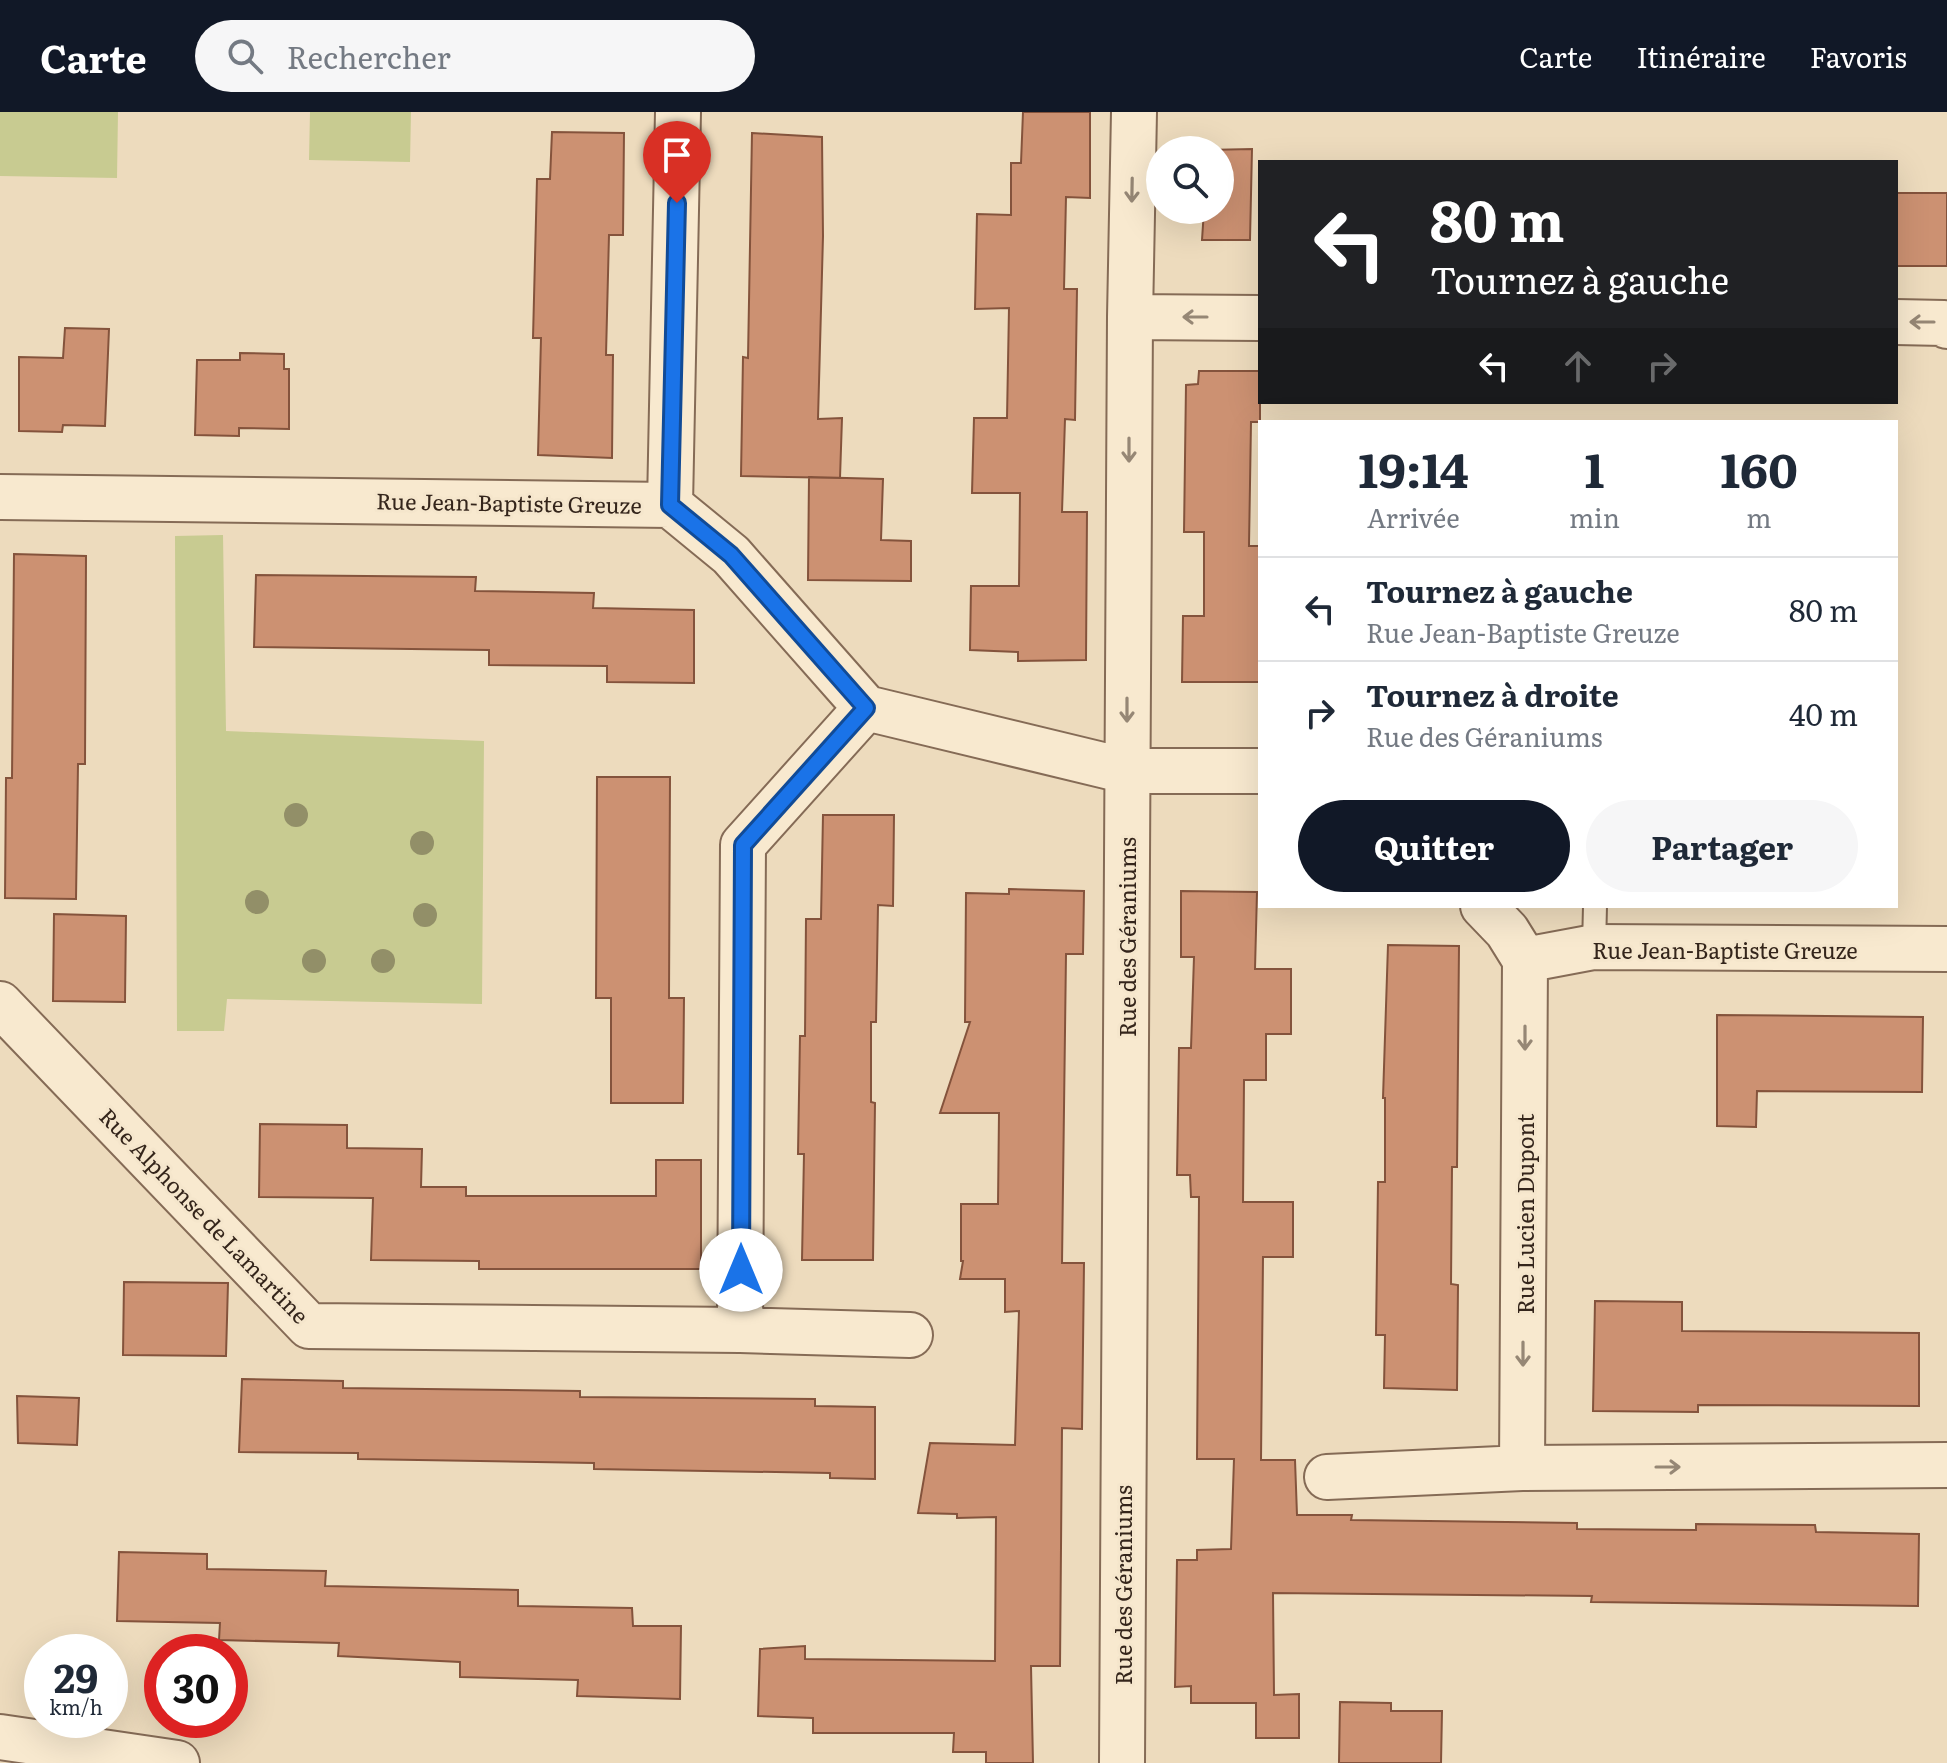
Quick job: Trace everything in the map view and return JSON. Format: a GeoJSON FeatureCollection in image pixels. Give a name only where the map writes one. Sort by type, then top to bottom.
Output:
{"type":"FeatureCollection","features":[{"type":"Feature","properties":{"kind":"street"},"geometry":{"type":"LineString","coordinates":[[670,505],[678,112]]}},
{"type":"Feature","properties":{"kind":"street","name":"Rue des Géraniums"},"geometry":{"type":"LineString","coordinates":[[1122,1763],[1130,317],[1134,112]]}},
{"type":"Feature","properties":{"kind":"street"},"geometry":{"type":"LineString","coordinates":[[1130,317],[1258,318]]}},
{"type":"Feature","properties":{"kind":"street"},"geometry":{"type":"LineString","coordinates":[[1898,322],[1944,323],[1947,326]]}},
{"type":"Feature","properties":{"kind":"street","name":"Rue Jean-Baptiste Greuze"},"geometry":{"type":"LineString","coordinates":[[0,497],[670,505],[731,555],[866,708]]}},
{"type":"Feature","properties":{"kind":"street"},"geometry":{"type":"LineString","coordinates":[[740,1330],[743,845],[866,708],[1127,771],[1258,771]]}},
{"type":"Feature","properties":{"kind":"street"},"geometry":{"type":"LineString","coordinates":[[1485,908],[1507,931],[1525,960]]}},
{"type":"Feature","properties":{"kind":"street","name":"Rue Jean-Baptiste Greuze"},"geometry":{"type":"LineString","coordinates":[[1525,960],[1595,926],[1947,949]]}},
{"type":"Feature","properties":{"kind":"street","name":"Rue Lucien Dupont"},"geometry":{"type":"LineString","coordinates":[[1522,1468],[1525,960]]}},
{"type":"Feature","properties":{"kind":"street","name":"Rue Alphonse de Lamartine"},"geometry":{"type":"LineString","coordinates":[[0,1004],[309,1326],[740,1330],[910,1335]]}},
{"type":"Feature","properties":{"kind":"street"},"geometry":{"type":"LineString","coordinates":[[1327,1477],[1522,1468],[1947,1465]]}},
{"type":"Feature","properties":{"kind":"street"},"geometry":{"type":"LineString","coordinates":[[0,1737],[177,1763]]}},
{"type":"Feature","properties":{"kind":"green space"},"geometry":{"type":"Polygon","coordinates":[[[0,112],[118,112],[117,178],[0,176],[0,112]]]}},
{"type":"Feature","properties":{"kind":"green space"},"geometry":{"type":"Polygon","coordinates":[[[310,112],[411,112],[410,162],[309,160],[310,112]]]}},
{"type":"Feature","properties":{"kind":"green space"},"geometry":{"type":"Polygon","coordinates":[[[223,535],[226,731],[484,741],[482,1004],[227,999],[224,1031],[177,1031],[175,536],[223,535]]]}},
{"type":"Feature","properties":{"kind":"building"},"geometry":{"type":"Polygon","coordinates":[[[1023,112],[1090,112],[1090,198],[1066,197],[1064,289],[1077,289],[1075,420],[1065,419],[1062,512],[1087,512],[1086,660],[1018,661],[1018,652],[970,650],[971,586],[1019,586],[1020,493],[972,493],[974,418],[1007,418],[1009,308],[975,309],[977,214],[1011,215],[1011,163],[1021,163],[1023,112]]]}},
{"type":"Feature","properties":{"kind":"building"},"geometry":{"type":"Polygon","coordinates":[[[552,132],[624,133],[623,235],[609,235],[606,355],[613,355],[612,458],[538,455],[541,338],[533,338],[537,179],[550,179],[552,132]]]}},
{"type":"Feature","properties":{"kind":"building"},"geometry":{"type":"Polygon","coordinates":[[[752,133],[822,137],[823,236],[818,419],[842,418],[840,478],[741,476],[743,357],[748,358],[752,133]]]}},
{"type":"Feature","properties":{"kind":"building"},"geometry":{"type":"Polygon","coordinates":[[[1234,149],[1252,149],[1250,240],[1202,240],[1203,224],[1234,224],[1234,149]]]}},
{"type":"Feature","properties":{"kind":"building"},"geometry":{"type":"Polygon","coordinates":[[[1898,193],[1947,193],[1947,266],[1898,266],[1898,193]]]}},
{"type":"Feature","properties":{"kind":"building"},"geometry":{"type":"Polygon","coordinates":[[[65,328],[109,329],[105,426],[63,425],[62,432],[19,431],[19,357],[63,358],[65,328]]]}},
{"type":"Feature","properties":{"kind":"building"},"geometry":{"type":"Polygon","coordinates":[[[240,353],[284,354],[284,369],[289,369],[289,429],[239,428],[239,436],[195,435],[197,360],[240,360],[240,353]]]}},
{"type":"Feature","properties":{"kind":"building"},"geometry":{"type":"Polygon","coordinates":[[[1199,371],[1258,371],[1260,420],[1251,422],[1249,546],[1258,546],[1258,682],[1182,682],[1183,616],[1204,616],[1204,532],[1184,532],[1186,385],[1198,384],[1199,371]]]}},
{"type":"Feature","properties":{"kind":"building"},"geometry":{"type":"Polygon","coordinates":[[[809,477],[883,479],[881,540],[911,541],[911,581],[808,580],[809,477]]]}},
{"type":"Feature","properties":{"kind":"building"},"geometry":{"type":"Polygon","coordinates":[[[14,554],[86,556],[85,764],[78,764],[76,899],[5,898],[6,778],[12,778],[14,554]]]}},
{"type":"Feature","properties":{"kind":"building"},"geometry":{"type":"Polygon","coordinates":[[[256,575],[476,577],[475,591],[594,593],[593,608],[694,610],[694,683],[607,682],[607,666],[489,665],[489,650],[254,647],[256,575]]]}},
{"type":"Feature","properties":{"kind":"building"},"geometry":{"type":"Polygon","coordinates":[[[597,777],[670,777],[669,998],[684,998],[683,1103],[611,1103],[611,998],[596,998],[597,777]]]}},
{"type":"Feature","properties":{"kind":"building"},"geometry":{"type":"Polygon","coordinates":[[[823,815],[894,815],[893,906],[878,905],[876,1022],[871,1022],[871,1102],[875,1103],[873,1260],[802,1260],[804,1154],[798,1154],[800,1036],[805,1036],[806,919],[821,919],[823,815]]]}},
{"type":"Feature","properties":{"kind":"building"},"geometry":{"type":"Polygon","coordinates":[[[1009,889],[1084,891],[1083,954],[1066,954],[1062,1263],[1084,1263],[1082,1429],[1062,1428],[1060,1666],[1031,1666],[1033,1763],[986,1763],[986,1752],[953,1752],[954,1733],[813,1733],[813,1718],[758,1716],[760,1649],[805,1646],[805,1659],[995,1661],[996,1517],[957,1518],[957,1514],[918,1513],[930,1443],[1015,1445],[1019,1311],[1005,1312],[1005,1279],[960,1279],[963,1261],[961,1204],[998,1204],[999,1113],[940,1113],[970,1022],[965,1022],[966,893],[1009,894],[1009,889]]]}},
{"type":"Feature","properties":{"kind":"building"},"geometry":{"type":"Polygon","coordinates":[[[1181,891],[1257,892],[1255,969],[1291,969],[1291,1034],[1266,1034],[1266,1080],[1244,1080],[1243,1202],[1293,1202],[1293,1257],[1263,1257],[1261,1460],[1295,1460],[1297,1515],[1352,1515],[1351,1520],[1577,1523],[1577,1529],[1696,1530],[1696,1524],[1815,1525],[1816,1532],[1919,1534],[1918,1606],[1591,1602],[1592,1596],[1273,1593],[1274,1695],[1299,1694],[1299,1738],[1256,1738],[1256,1703],[1191,1703],[1191,1686],[1175,1687],[1177,1560],[1197,1560],[1197,1550],[1231,1549],[1234,1459],[1197,1459],[1199,1197],[1191,1197],[1190,1175],[1177,1175],[1179,1048],[1191,1048],[1194,957],[1181,957],[1181,891]]]}},
{"type":"Feature","properties":{"kind":"building"},"geometry":{"type":"Polygon","coordinates":[[[54,914],[126,916],[125,1002],[53,1001],[54,914]]]}},
{"type":"Feature","properties":{"kind":"building"},"geometry":{"type":"Polygon","coordinates":[[[1388,945],[1459,946],[1457,1167],[1452,1167],[1451,1284],[1458,1285],[1457,1390],[1384,1388],[1385,1335],[1376,1335],[1378,1182],[1385,1182],[1383,1098],[1388,945]]]}},
{"type":"Feature","properties":{"kind":"building"},"geometry":{"type":"Polygon","coordinates":[[[1717,1015],[1923,1017],[1922,1092],[1757,1091],[1756,1127],[1717,1126],[1717,1015]]]}},
{"type":"Feature","properties":{"kind":"building"},"geometry":{"type":"Polygon","coordinates":[[[260,1124],[347,1125],[347,1148],[422,1149],[421,1187],[466,1187],[466,1196],[656,1196],[656,1160],[701,1160],[701,1269],[479,1269],[479,1261],[371,1260],[373,1198],[259,1197],[260,1124]]]}},
{"type":"Feature","properties":{"kind":"building"},"geometry":{"type":"Polygon","coordinates":[[[124,1282],[228,1283],[226,1356],[123,1355],[124,1282]]]}},
{"type":"Feature","properties":{"kind":"building"},"geometry":{"type":"Polygon","coordinates":[[[1595,1301],[1682,1302],[1682,1331],[1919,1333],[1919,1406],[1698,1405],[1698,1412],[1593,1411],[1595,1301]]]}},
{"type":"Feature","properties":{"kind":"building"},"geometry":{"type":"Polygon","coordinates":[[[242,1379],[343,1381],[343,1388],[580,1391],[580,1397],[815,1399],[815,1406],[875,1407],[875,1479],[830,1478],[830,1473],[594,1469],[594,1463],[358,1459],[358,1453],[239,1452],[242,1379]]]}},
{"type":"Feature","properties":{"kind":"building"},"geometry":{"type":"Polygon","coordinates":[[[17,1396],[79,1398],[77,1445],[18,1443],[17,1396]]]}},
{"type":"Feature","properties":{"kind":"building"},"geometry":{"type":"Polygon","coordinates":[[[119,1552],[207,1554],[207,1569],[326,1571],[325,1586],[518,1590],[518,1606],[632,1608],[633,1626],[681,1626],[680,1699],[577,1696],[578,1680],[460,1677],[460,1662],[338,1656],[339,1643],[248,1641],[248,1634],[219,1634],[220,1623],[117,1621],[119,1552]]]}},
{"type":"Feature","properties":{"kind":"building"},"geometry":{"type":"Polygon","coordinates":[[[1340,1702],[1391,1703],[1391,1711],[1442,1711],[1441,1763],[1339,1763],[1340,1702]]]}},
{"type":"Feature","properties":{"kind":"route"},"geometry":{"type":"LineString","coordinates":[[677,203],[670,505],[731,555],[866,708],[743,845],[741,1270]]}}]}
